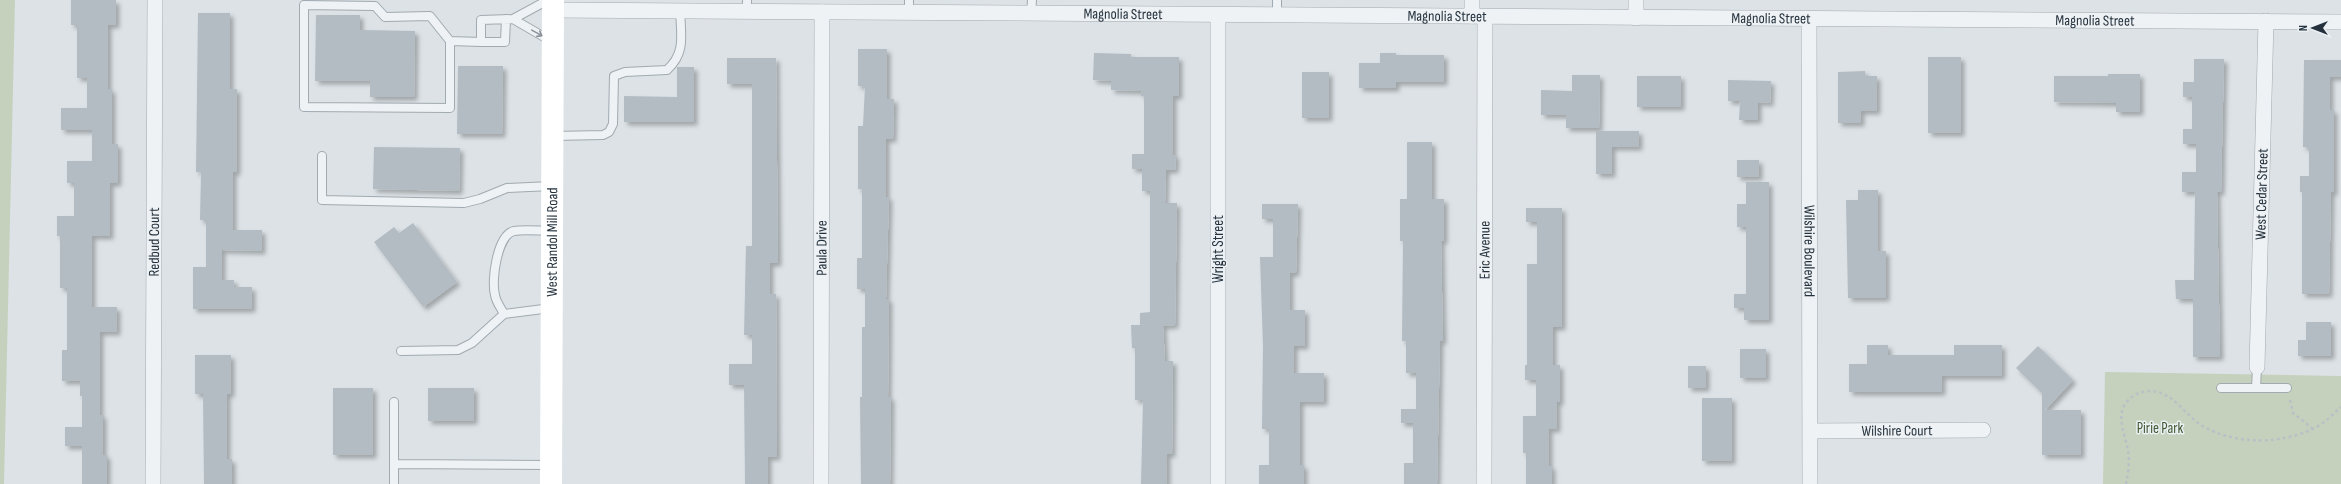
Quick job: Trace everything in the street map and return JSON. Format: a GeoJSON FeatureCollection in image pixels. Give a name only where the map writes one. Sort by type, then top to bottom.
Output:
{"type":"FeatureCollection","features":[{"type":"Feature","properties":{"kind":"main road","name":"West Randol Mill Road"},"geometry":{"type":"LineString","coordinates":[[551,3],[551,474]]}},
{"type":"Feature","properties":{"kind":"street","name":"Redbud Court"},"geometry":{"type":"LineString","coordinates":[[152,484],[154,0]]}},
{"type":"Feature","properties":{"kind":"street","name":"Eric Avenue"},"geometry":{"type":"LineString","coordinates":[[1472,0],[1478,16],[1484,484]]}},
{"type":"Feature","properties":{"kind":"street"},"geometry":{"type":"LineString","coordinates":[[1636,0],[1636,18]]}},
{"type":"Feature","properties":{"kind":"street","name":"Magnolia Street"},"geometry":{"type":"LineString","coordinates":[[551,3],[680,11],[747,6],[822,12],[909,6],[1117,7],[1218,15],[1277,7],[1478,16],[2341,22]]}},
{"type":"Feature","properties":{"kind":"street","name":"Paula Drive"},"geometry":{"type":"LineString","coordinates":[[821,484],[823,238],[822,12]]}},
{"type":"Feature","properties":{"kind":"street","name":"Wright Street"},"geometry":{"type":"LineString","coordinates":[[1218,15],[1218,484]]}},
{"type":"Feature","properties":{"kind":"street","name":"Wilshire Boulevard"},"geometry":{"type":"LineString","coordinates":[[1809,18],[1810,484]]}},
{"type":"Feature","properties":{"kind":"street","name":"West Cedar Street"},"geometry":{"type":"LineString","coordinates":[[2257,367],[2266,22]]}},
{"type":"Feature","properties":{"kind":"street","name":"Wilshire Court"},"geometry":{"type":"LineString","coordinates":[[1811,431],[1983,430]]}},
{"type":"Feature","properties":{"kind":"lane"},"geometry":{"type":"LineString","coordinates":[[481,42],[481,20],[510,20],[551,3]]}},
{"type":"Feature","properties":{"kind":"lane"},"geometry":{"type":"LineString","coordinates":[[450,41],[450,108],[304,108],[304,5],[374,6],[385,17],[430,16],[450,41],[506,42],[510,20]]}},
{"type":"Feature","properties":{"kind":"lane"},"geometry":{"type":"LineString","coordinates":[[552,136],[603,135],[609,132],[612,124],[614,76],[625,72],[667,70],[674,64],[682,50],[680,11]]}},
{"type":"Feature","properties":{"kind":"lane"},"geometry":{"type":"LineString","coordinates":[[510,20],[552,41]]}},
{"type":"Feature","properties":{"kind":"lane"},"geometry":{"type":"LineString","coordinates":[[322,156],[322,200],[464,203],[507,188],[552,186]]}},
{"type":"Feature","properties":{"kind":"lane"},"geometry":{"type":"LineString","coordinates":[[504,314],[495,296],[493,278],[498,255],[507,235],[514,231],[552,231]]}},
{"type":"Feature","properties":{"kind":"lane"},"geometry":{"type":"LineString","coordinates":[[401,351],[458,350],[472,343],[504,314],[551,308]]}},
{"type":"Feature","properties":{"kind":"lane"},"geometry":{"type":"LineString","coordinates":[[2256,388],[2257,367]]}},
{"type":"Feature","properties":{"kind":"lane"},"geometry":{"type":"LineString","coordinates":[[2221,388],[2287,388]]}},
{"type":"Feature","properties":{"kind":"lane"},"geometry":{"type":"LineString","coordinates":[[394,402],[394,484]]}},
{"type":"Feature","properties":{"kind":"lane"},"geometry":{"type":"LineString","coordinates":[[394,464],[551,474]]}},
{"type":"Feature","properties":{"kind":"path"},"geometry":{"type":"LineString","coordinates":[[2287,388],[2293,413],[2312,428]]}},
{"type":"Feature","properties":{"kind":"path"},"geometry":{"type":"LineString","coordinates":[[2126,484],[2128,452],[2122,415],[2129,399],[2145,391],[2163,393],[2200,425],[2226,436],[2253,441],[2280,438],[2312,428],[2320,424],[2341,407]]}},
{"type":"Feature","properties":{"kind":"green space"},"geometry":{"type":"Polygon","coordinates":[[[0,0],[15,0],[4,484],[0,484],[0,0]]]}},
{"type":"Feature","properties":{"kind":"green space","name":"Pirie Park"},"geometry":{"type":"Polygon","coordinates":[[[2105,372],[2341,376],[2341,484],[2103,484],[2105,372]]]}},
{"type":"Feature","properties":{"kind":"building"},"geometry":{"type":"Polygon","coordinates":[[[71,0],[116,0],[116,25],[108,25],[108,89],[112,89],[112,144],[118,144],[118,183],[110,183],[110,236],[92,236],[92,307],[117,307],[117,332],[100,332],[100,415],[103,415],[103,455],[107,455],[107,484],[82,484],[82,446],[65,446],[65,427],[82,427],[82,396],[80,396],[80,381],[62,381],[62,350],[67,350],[67,288],[60,288],[60,236],[57,236],[57,216],[74,216],[74,183],[67,183],[67,161],[92,161],[92,130],[61,130],[61,108],[87,108],[87,78],[77,78],[77,25],[71,25],[71,0]]]}},
{"type":"Feature","properties":{"kind":"building"},"geometry":{"type":"Polygon","coordinates":[[[198,13],[230,13],[230,89],[237,89],[237,172],[233,172],[233,230],[262,230],[262,251],[222,250],[222,280],[234,280],[234,287],[252,287],[252,309],[193,309],[193,267],[206,267],[206,220],[200,220],[201,172],[196,172],[198,13]]]}},
{"type":"Feature","properties":{"kind":"building"},"geometry":{"type":"Polygon","coordinates":[[[316,15],[360,15],[360,30],[415,31],[414,97],[370,97],[370,81],[315,81],[316,15]]]}},
{"type":"Feature","properties":{"kind":"building"},"geometry":{"type":"Polygon","coordinates":[[[858,49],[887,49],[887,99],[894,99],[893,139],[886,139],[886,197],[889,197],[886,299],[889,299],[888,397],[891,397],[890,484],[861,484],[860,397],[862,397],[862,327],[865,327],[865,289],[857,289],[857,258],[862,258],[862,189],[858,189],[858,126],[863,126],[865,86],[858,86],[858,49]]]}},
{"type":"Feature","properties":{"kind":"building"},"geometry":{"type":"Polygon","coordinates":[[[1094,53],[1131,54],[1131,57],[1179,57],[1179,96],[1173,96],[1173,155],[1176,155],[1175,170],[1166,170],[1165,203],[1177,203],[1175,325],[1163,326],[1165,361],[1173,361],[1172,454],[1167,454],[1167,484],[1141,484],[1143,400],[1135,400],[1135,348],[1132,348],[1131,325],[1140,325],[1140,313],[1150,312],[1150,191],[1142,191],[1142,169],[1132,169],[1132,154],[1144,154],[1144,96],[1141,96],[1141,91],[1111,90],[1111,81],[1093,80],[1094,53]]]}},
{"type":"Feature","properties":{"kind":"building"},"geometry":{"type":"Polygon","coordinates":[[[1380,53],[1396,53],[1396,55],[1444,55],[1444,82],[1396,82],[1396,88],[1359,88],[1359,63],[1380,63],[1380,53]]]}},
{"type":"Feature","properties":{"kind":"building"},"geometry":{"type":"Polygon","coordinates":[[[1928,57],[1961,57],[1961,133],[1928,133],[1928,57]]]}},
{"type":"Feature","properties":{"kind":"building"},"geometry":{"type":"Polygon","coordinates":[[[727,58],[776,58],[778,263],[770,263],[770,294],[776,294],[777,457],[768,457],[768,484],[745,484],[744,385],[729,385],[729,364],[752,364],[752,335],[744,335],[746,246],[752,246],[752,84],[727,84],[727,58]]]}},
{"type":"Feature","properties":{"kind":"building"},"geometry":{"type":"Polygon","coordinates":[[[2194,59],[2224,59],[2221,192],[2217,192],[2220,357],[2193,357],[2193,299],[2176,299],[2175,280],[2194,280],[2195,192],[2182,192],[2182,172],[2196,172],[2196,144],[2183,144],[2183,129],[2192,129],[2192,97],[2183,97],[2183,82],[2194,82],[2194,59]]]}},
{"type":"Feature","properties":{"kind":"building"},"geometry":{"type":"Polygon","coordinates":[[[2304,60],[2341,60],[2341,77],[2330,77],[2330,110],[2334,110],[2334,192],[2331,192],[2329,294],[2302,294],[2302,192],[2300,192],[2300,176],[2309,176],[2309,147],[2303,147],[2304,60]]]}},
{"type":"Feature","properties":{"kind":"building"},"geometry":{"type":"Polygon","coordinates":[[[458,66],[503,66],[502,134],[457,134],[458,66]]]}},
{"type":"Feature","properties":{"kind":"building"},"geometry":{"type":"Polygon","coordinates":[[[677,67],[694,67],[694,122],[624,122],[624,96],[677,97],[677,67]]]}},
{"type":"Feature","properties":{"kind":"building"},"geometry":{"type":"Polygon","coordinates":[[[1865,71],[1865,76],[1877,76],[1877,111],[1861,111],[1861,123],[1838,123],[1838,72],[1865,71]]]}},
{"type":"Feature","properties":{"kind":"building"},"geometry":{"type":"Polygon","coordinates":[[[1302,72],[1329,72],[1329,118],[1302,118],[1302,72]]]}},
{"type":"Feature","properties":{"kind":"building"},"geometry":{"type":"Polygon","coordinates":[[[2108,74],[2140,74],[2140,112],[2116,112],[2116,103],[2054,102],[2054,76],[2108,76],[2108,74]]]}},
{"type":"Feature","properties":{"kind":"building"},"geometry":{"type":"Polygon","coordinates":[[[1572,75],[1600,75],[1599,128],[1566,128],[1566,115],[1541,115],[1541,90],[1572,91],[1572,75]]]}},
{"type":"Feature","properties":{"kind":"building"},"geometry":{"type":"Polygon","coordinates":[[[1637,76],[1681,76],[1681,107],[1637,107],[1637,76]]]}},
{"type":"Feature","properties":{"kind":"building"},"geometry":{"type":"Polygon","coordinates":[[[1728,80],[1771,81],[1770,103],[1758,102],[1758,120],[1739,120],[1740,101],[1728,101],[1728,80]]]}},
{"type":"Feature","properties":{"kind":"building"},"geometry":{"type":"Polygon","coordinates":[[[1596,131],[1639,131],[1639,147],[1612,147],[1612,174],[1596,174],[1596,131]]]}},
{"type":"Feature","properties":{"kind":"building"},"geometry":{"type":"Polygon","coordinates":[[[1407,142],[1432,142],[1432,199],[1444,199],[1444,241],[1441,241],[1443,341],[1440,341],[1437,484],[1404,484],[1404,463],[1413,463],[1413,423],[1401,423],[1401,409],[1416,409],[1416,373],[1406,373],[1406,341],[1402,341],[1403,241],[1400,241],[1400,199],[1407,199],[1407,142]]]}},
{"type":"Feature","properties":{"kind":"building"},"geometry":{"type":"Polygon","coordinates":[[[374,147],[460,148],[459,191],[373,189],[374,147]]]}},
{"type":"Feature","properties":{"kind":"building"},"geometry":{"type":"Polygon","coordinates":[[[1737,160],[1759,160],[1759,177],[1737,177],[1737,160]]]}},
{"type":"Feature","properties":{"kind":"building"},"geometry":{"type":"Polygon","coordinates":[[[1746,182],[1769,182],[1769,320],[1744,320],[1744,308],[1734,308],[1734,294],[1746,294],[1746,227],[1737,227],[1737,204],[1746,204],[1746,182]]]}},
{"type":"Feature","properties":{"kind":"building"},"geometry":{"type":"Polygon","coordinates":[[[1858,190],[1878,190],[1878,251],[1886,251],[1886,298],[1848,298],[1846,200],[1858,200],[1858,190]]]}},
{"type":"Feature","properties":{"kind":"building"},"geometry":{"type":"Polygon","coordinates":[[[1262,204],[1298,204],[1296,273],[1290,273],[1290,310],[1305,310],[1305,346],[1294,346],[1294,373],[1324,373],[1324,402],[1300,402],[1300,465],[1304,465],[1304,484],[1259,484],[1259,465],[1269,465],[1269,429],[1262,429],[1263,346],[1260,257],[1273,257],[1273,219],[1262,219],[1262,204]]]}},
{"type":"Feature","properties":{"kind":"building"},"geometry":{"type":"Polygon","coordinates":[[[1526,208],[1562,208],[1562,327],[1553,327],[1553,365],[1560,365],[1560,402],[1557,402],[1557,429],[1549,429],[1549,466],[1552,466],[1552,484],[1526,484],[1526,453],[1523,453],[1523,416],[1536,416],[1536,380],[1525,380],[1525,365],[1527,365],[1527,264],[1537,264],[1537,222],[1526,222],[1526,208]]]}},
{"type":"Feature","properties":{"kind":"building"},"geometry":{"type":"Polygon","coordinates":[[[413,223],[457,282],[423,307],[374,242],[394,227],[399,233],[413,223]]]}},
{"type":"Feature","properties":{"kind":"building"},"geometry":{"type":"Polygon","coordinates":[[[2306,322],[2331,322],[2331,356],[2298,356],[2298,340],[2306,340],[2306,322]]]}},
{"type":"Feature","properties":{"kind":"building"},"geometry":{"type":"Polygon","coordinates":[[[1867,345],[1888,345],[1888,355],[1954,355],[1954,345],[2002,345],[2002,376],[1942,376],[1942,392],[1849,392],[1849,364],[1867,364],[1867,345]]]}},
{"type":"Feature","properties":{"kind":"building"},"geometry":{"type":"Polygon","coordinates":[[[2038,346],[2073,380],[2045,410],[2081,410],[2081,455],[2042,455],[2042,393],[2016,368],[2038,346]]]}},
{"type":"Feature","properties":{"kind":"building"},"geometry":{"type":"Polygon","coordinates":[[[1740,349],[1766,349],[1766,378],[1740,378],[1740,349]]]}},
{"type":"Feature","properties":{"kind":"building"},"geometry":{"type":"Polygon","coordinates":[[[195,355],[231,355],[231,394],[227,394],[227,459],[232,459],[232,484],[204,484],[203,394],[195,394],[195,355]]]}},
{"type":"Feature","properties":{"kind":"building"},"geometry":{"type":"Polygon","coordinates":[[[1688,366],[1706,366],[1706,388],[1688,388],[1688,366]]]}},
{"type":"Feature","properties":{"kind":"building"},"geometry":{"type":"Polygon","coordinates":[[[333,388],[373,388],[373,455],[333,455],[333,388]]]}},
{"type":"Feature","properties":{"kind":"building"},"geometry":{"type":"Polygon","coordinates":[[[428,388],[474,388],[474,421],[428,421],[428,388]]]}},
{"type":"Feature","properties":{"kind":"building"},"geometry":{"type":"Polygon","coordinates":[[[1702,398],[1732,398],[1732,461],[1702,461],[1702,398]]]}}]}
